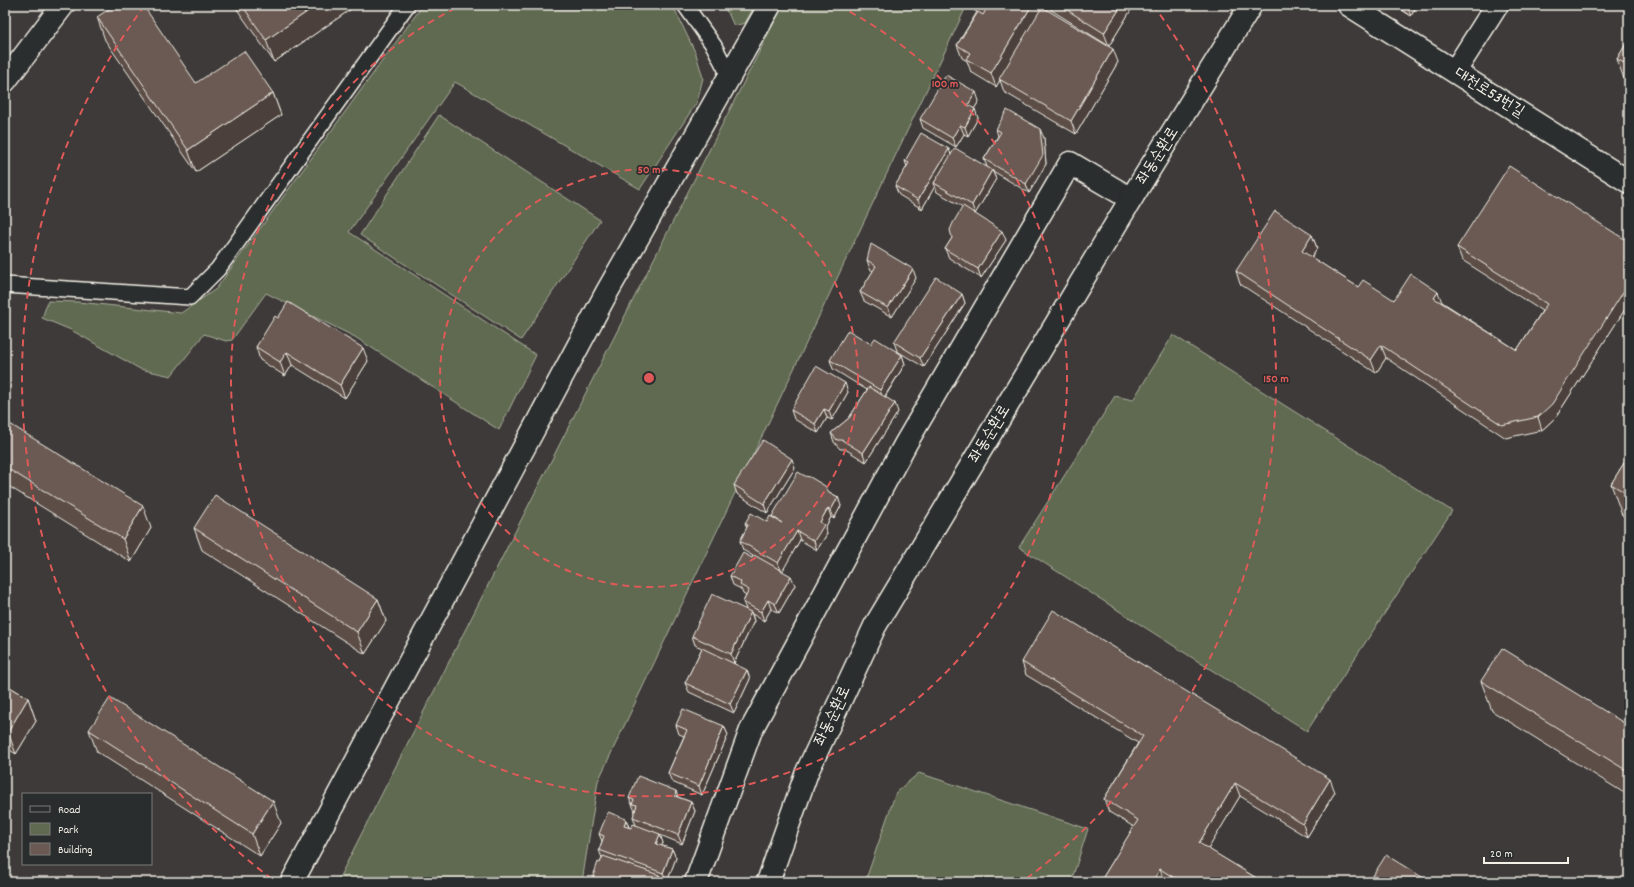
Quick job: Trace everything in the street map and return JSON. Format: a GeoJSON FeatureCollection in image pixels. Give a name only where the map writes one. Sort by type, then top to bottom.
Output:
{"type":"FeatureCollection","features":[{"type":"Feature","properties":{"kind":"street"},"geometry":{"type":"LineString","coordinates":[[5,81],[63,5]]}},
{"type":"Feature","properties":{"kind":"street"},"geometry":{"type":"LineString","coordinates":[[292,882],[607,292],[770,5]]}},
{"type":"Feature","properties":{"kind":"street","name":"좌동순환로"},"geometry":{"type":"LineString","coordinates":[[768,882],[807,772],[875,626],[1131,199],[1251,5]]}},
{"type":"Feature","properties":{"kind":"street","name":"대천로53번길"},"geometry":{"type":"LineString","coordinates":[[1349,5],[1629,182]]}},
{"type":"Feature","properties":{"kind":"street"},"geometry":{"type":"LineString","coordinates":[[1455,71],[1498,5]]}},
{"type":"Feature","properties":{"kind":"street"},"geometry":{"type":"LineString","coordinates":[[696,882],[752,730],[906,443],[1070,163],[1131,199]]}},
{"type":"Feature","properties":{"kind":"lane"},"geometry":{"type":"LineString","coordinates":[[5,285],[190,297],[218,269],[407,5]]}},
{"type":"Feature","properties":{"kind":"lane"},"geometry":{"type":"LineString","coordinates":[[685,5],[714,46],[730,77]]}},
{"type":"Feature","properties":{"kind":"green space"},"geometry":{"type":"Polygon","coordinates":[[[423,5],[668,5],[675,10],[696,54],[703,78],[697,102],[640,189],[455,82],[349,232],[536,355],[499,430],[355,337],[266,293],[232,340],[226,341],[204,334],[171,376],[140,369],[71,330],[42,318],[48,301],[78,302],[181,313],[216,289],[423,5]]]}},
{"type":"Feature","properties":{"kind":"green space"},"geometry":{"type":"Polygon","coordinates":[[[721,5],[755,5],[745,23],[734,26],[728,13],[721,5]]]}},
{"type":"Feature","properties":{"kind":"green space"},"geometry":{"type":"Polygon","coordinates":[[[783,5],[967,5],[598,781],[582,882],[337,882],[783,5]]]}},
{"type":"Feature","properties":{"kind":"green space"},"geometry":{"type":"Polygon","coordinates":[[[439,115],[600,220],[521,340],[360,235],[439,115]]]}},
{"type":"Feature","properties":{"kind":"green space"},"geometry":{"type":"Polygon","coordinates":[[[1173,335],[1452,511],[1307,731],[1019,547],[1115,396],[1133,400],[1173,335]]]}},
{"type":"Feature","properties":{"kind":"green space"},"geometry":{"type":"Polygon","coordinates":[[[919,773],[1088,829],[1071,882],[865,882],[896,792],[919,773]]]}},
{"type":"Feature","properties":{"kind":"building"},"geometry":{"type":"Polygon","coordinates":[[[115,5],[143,5],[196,83],[244,51],[273,93],[188,150],[97,17],[115,5]]]}},
{"type":"Feature","properties":{"kind":"building"},"geometry":{"type":"Polygon","coordinates":[[[242,5],[317,5],[266,40],[242,5]]]}},
{"type":"Feature","properties":{"kind":"building"},"geometry":{"type":"Polygon","coordinates":[[[982,5],[1032,5],[991,73],[966,59],[970,53],[957,45],[978,12],[983,15],[987,8],[982,5]]]}},
{"type":"Feature","properties":{"kind":"building"},"geometry":{"type":"Polygon","coordinates":[[[1059,5],[1122,5],[1104,33],[1059,5]]]}},
{"type":"Feature","properties":{"kind":"building"},"geometry":{"type":"Polygon","coordinates":[[[1042,7],[1113,49],[1071,121],[999,79],[1042,7]]]}},
{"type":"Feature","properties":{"kind":"building"},"geometry":{"type":"Polygon","coordinates":[[[1629,39],[1629,66],[1617,59],[1629,39]]]}},
{"type":"Feature","properties":{"kind":"building"},"geometry":{"type":"Polygon","coordinates":[[[946,75],[976,92],[968,105],[975,109],[965,127],[960,125],[952,138],[920,119],[946,75]]]}},
{"type":"Feature","properties":{"kind":"building"},"geometry":{"type":"Polygon","coordinates":[[[1007,110],[1040,129],[1043,155],[1026,184],[984,159],[1001,132],[996,129],[1007,110]]]}},
{"type":"Feature","properties":{"kind":"building"},"geometry":{"type":"Polygon","coordinates":[[[921,133],[949,149],[918,200],[895,186],[909,163],[905,161],[921,133]]]}},
{"type":"Feature","properties":{"kind":"building"},"geometry":{"type":"Polygon","coordinates":[[[955,148],[992,170],[972,205],[934,183],[955,148]]]}},
{"type":"Feature","properties":{"kind":"building"},"geometry":{"type":"Polygon","coordinates":[[[1509,166],[1629,242],[1629,283],[1552,404],[1538,417],[1502,425],[1381,345],[1371,360],[1236,271],[1275,211],[1312,235],[1302,251],[1358,287],[1363,280],[1394,300],[1411,274],[1438,292],[1434,298],[1517,350],[1547,304],[1457,247],[1509,166]]]}},
{"type":"Feature","properties":{"kind":"building"},"geometry":{"type":"Polygon","coordinates":[[[963,206],[1002,231],[978,269],[945,249],[952,238],[950,230],[963,206]]]}},
{"type":"Feature","properties":{"kind":"building"},"geometry":{"type":"Polygon","coordinates":[[[871,244],[913,269],[888,308],[860,292],[876,266],[867,260],[871,244]]]}},
{"type":"Feature","properties":{"kind":"building"},"geometry":{"type":"Polygon","coordinates":[[[936,277],[962,294],[920,358],[894,342],[936,277]]]}},
{"type":"Feature","properties":{"kind":"building"},"geometry":{"type":"Polygon","coordinates":[[[288,302],[363,348],[340,385],[287,352],[280,362],[256,347],[275,316],[278,318],[288,302]]]}},
{"type":"Feature","properties":{"kind":"building"},"geometry":{"type":"Polygon","coordinates":[[[848,330],[871,344],[875,338],[902,355],[880,390],[830,360],[848,330]]]}},
{"type":"Feature","properties":{"kind":"building"},"geometry":{"type":"Polygon","coordinates":[[[816,366],[845,383],[829,411],[824,409],[815,424],[791,410],[816,366]]]}},
{"type":"Feature","properties":{"kind":"building"},"geometry":{"type":"Polygon","coordinates":[[[869,387],[895,403],[863,453],[842,440],[837,440],[831,433],[849,418],[869,387]]]}},
{"type":"Feature","properties":{"kind":"building"},"geometry":{"type":"Polygon","coordinates":[[[5,421],[143,506],[123,539],[5,467],[5,421]]]}},
{"type":"Feature","properties":{"kind":"building"},"geometry":{"type":"Polygon","coordinates":[[[763,440],[792,459],[764,504],[734,485],[763,440]]]}},
{"type":"Feature","properties":{"kind":"building"},"geometry":{"type":"Polygon","coordinates":[[[1629,455],[1629,495],[1611,484],[1629,455]]]}},
{"type":"Feature","properties":{"kind":"building"},"geometry":{"type":"Polygon","coordinates":[[[798,472],[825,486],[829,492],[838,497],[831,510],[828,508],[820,522],[824,525],[814,541],[797,531],[778,563],[740,541],[748,525],[745,523],[751,513],[767,522],[770,516],[782,523],[772,516],[798,472]]]}},
{"type":"Feature","properties":{"kind":"building"},"geometry":{"type":"Polygon","coordinates":[[[215,495],[378,599],[357,632],[194,528],[215,495]]]}},
{"type":"Feature","properties":{"kind":"building"},"geometry":{"type":"Polygon","coordinates":[[[743,553],[752,558],[754,555],[791,576],[775,604],[768,600],[761,612],[743,602],[749,590],[740,585],[741,582],[730,576],[743,553]]]}},
{"type":"Feature","properties":{"kind":"building"},"geometry":{"type":"Polygon","coordinates":[[[712,594],[751,612],[731,654],[692,636],[712,594]]]}},
{"type":"Feature","properties":{"kind":"building"},"geometry":{"type":"Polygon","coordinates":[[[1053,610],[1330,779],[1303,824],[1235,783],[1199,843],[1263,882],[1181,882],[1160,869],[1152,882],[1100,882],[1138,820],[1104,799],[1143,736],[1022,662],[1053,610]]]}},
{"type":"Feature","properties":{"kind":"building"},"geometry":{"type":"Polygon","coordinates":[[[702,648],[747,670],[730,704],[685,683],[702,648]]]}},
{"type":"Feature","properties":{"kind":"building"},"geometry":{"type":"Polygon","coordinates":[[[1502,648],[1629,726],[1629,772],[1481,681],[1502,648]]]}},
{"type":"Feature","properties":{"kind":"building"},"geometry":{"type":"Polygon","coordinates":[[[5,684],[28,698],[8,732],[5,730],[5,684]]]}},
{"type":"Feature","properties":{"kind":"building"},"geometry":{"type":"Polygon","coordinates":[[[110,698],[273,801],[252,834],[89,730],[110,698]]]}},
{"type":"Feature","properties":{"kind":"building"},"geometry":{"type":"Polygon","coordinates":[[[683,709],[724,726],[699,786],[668,773],[687,730],[676,725],[683,709]]]}},
{"type":"Feature","properties":{"kind":"building"},"geometry":{"type":"Polygon","coordinates":[[[638,776],[676,791],[675,796],[691,802],[678,835],[633,817],[637,805],[632,804],[634,800],[629,798],[638,776]]]}},
{"type":"Feature","properties":{"kind":"building"},"geometry":{"type":"Polygon","coordinates":[[[608,812],[626,819],[624,826],[631,828],[633,824],[660,834],[656,844],[672,849],[663,873],[599,850],[604,836],[599,834],[608,812]]]}},
{"type":"Feature","properties":{"kind":"building"},"geometry":{"type":"Polygon","coordinates":[[[1386,855],[1430,882],[1369,882],[1386,855]]]}},
{"type":"Feature","properties":{"kind":"building"},"geometry":{"type":"Polygon","coordinates":[[[603,856],[659,875],[657,882],[591,882],[598,862],[600,863],[603,856]]]}}]}
